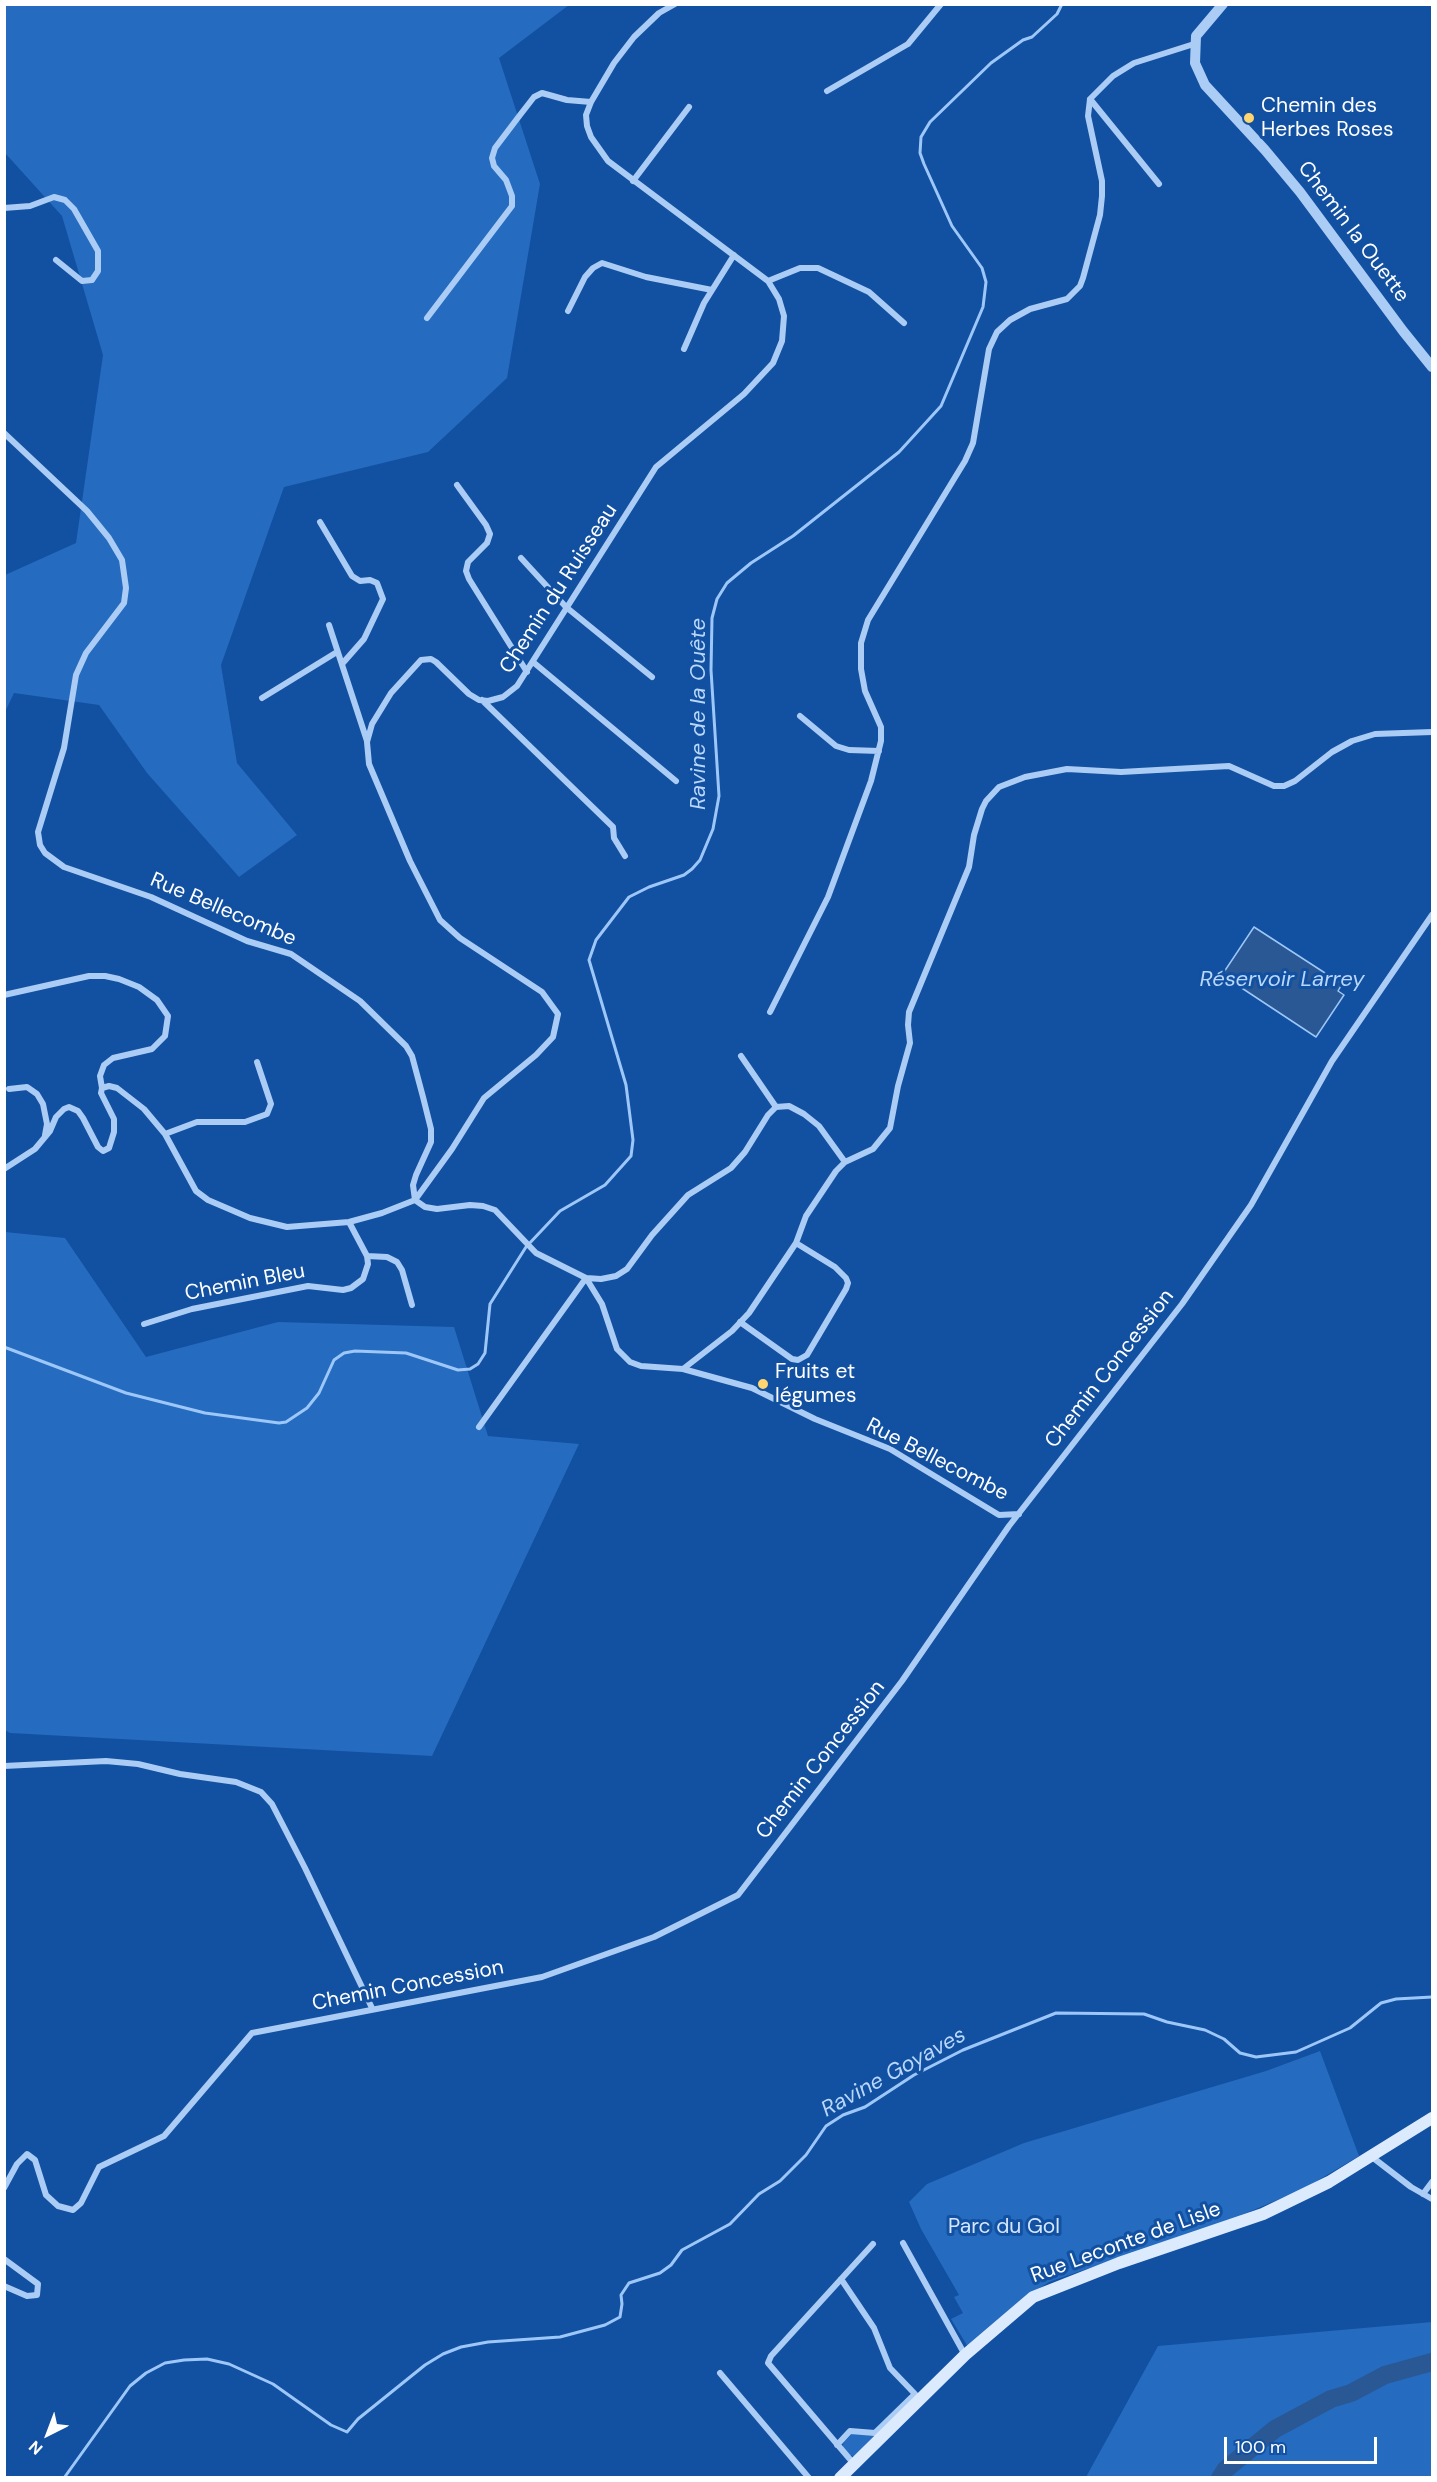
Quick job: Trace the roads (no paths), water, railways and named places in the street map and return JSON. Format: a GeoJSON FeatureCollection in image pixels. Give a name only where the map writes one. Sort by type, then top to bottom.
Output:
{"type":"FeatureCollection","features":[{"type":"Feature","properties":{"kind":"main road","name":"Rue Leconte de Lisle"},"geometry":{"type":"LineString","coordinates":[[840,2478],[965,2355],[1021,2305],[1045,2291],[1263,2214],[1372,2157],[1432,2118]]}},
{"type":"Feature","properties":{"kind":"street","name":"Chemin du Ruisseau"},"geometry":{"type":"LineString","coordinates":[[482,700],[488,701],[503,697],[517,686],[656,467],[744,394],[773,363],[782,341],[784,316],[779,300],[768,281],[608,161],[591,137],[586,115],[614,63],[634,37],[659,13],[675,4]]}},
{"type":"Feature","properties":{"kind":"street"},"geometry":{"type":"LineString","coordinates":[[827,91],[908,44],[941,4]]}},
{"type":"Feature","properties":{"kind":"street"},"geometry":{"type":"LineString","coordinates":[[770,1011],[828,897],[871,781],[879,751],[881,727],[865,691],[861,669],[861,642],[868,620],[969,452],[977,423],[989,349],[997,332],[1010,320],[1030,309],[1067,299],[1080,286],[1100,215],[1102,196],[1102,181],[1088,116],[1090,99],[1113,76],[1134,63],[1194,44],[1200,29],[1223,4]]}},
{"type":"Feature","properties":{"kind":"street","name":"Chemin la Ouette"},"geometry":{"type":"LineString","coordinates":[[1194,44],[1195,63],[1205,85],[1300,192],[1432,367]]}},
{"type":"Feature","properties":{"kind":"street"},"geometry":{"type":"LineString","coordinates":[[427,318],[512,206],[512,196],[506,180],[494,166],[492,158],[495,148],[520,115],[534,97],[542,93],[567,100],[591,102]]}},
{"type":"Feature","properties":{"kind":"street"},"geometry":{"type":"LineString","coordinates":[[1090,99],[1159,184]]}},
{"type":"Feature","properties":{"kind":"street"},"geometry":{"type":"LineString","coordinates":[[633,181],[689,107]]}},
{"type":"Feature","properties":{"kind":"street"},"geometry":{"type":"LineString","coordinates":[[4,208],[30,206],[54,197],[65,200],[74,209],[98,251],[98,271],[92,280],[82,281],[56,260]]}},
{"type":"Feature","properties":{"kind":"street"},"geometry":{"type":"LineString","coordinates":[[684,349],[712,290],[735,255]]}},
{"type":"Feature","properties":{"kind":"street"},"geometry":{"type":"LineString","coordinates":[[568,311],[585,277],[593,268],[602,263],[646,277],[712,290]]}},
{"type":"Feature","properties":{"kind":"street"},"geometry":{"type":"LineString","coordinates":[[768,281],[800,268],[818,268],[869,292],[904,323]]}},
{"type":"Feature","properties":{"kind":"street","name":"Rue Bellecombe"},"geometry":{"type":"LineString","coordinates":[[4,433],[87,511],[109,538],[122,560],[126,588],[124,603],[86,653],[76,675],[64,748],[38,832],[40,845],[51,859],[64,867],[151,897],[247,941],[291,954],[360,1001],[399,1036],[412,1056],[431,1129],[428,1152],[413,1185],[415,1200]]}},
{"type":"Feature","properties":{"kind":"street"},"geometry":{"type":"LineString","coordinates":[[457,485],[490,534],[487,543],[468,562],[465,571],[527,672]]}},
{"type":"Feature","properties":{"kind":"street"},"geometry":{"type":"LineString","coordinates":[[320,522],[352,576],[360,581],[370,580],[377,583],[382,599],[380,610],[364,639],[342,664]]}},
{"type":"Feature","properties":{"kind":"street"},"geometry":{"type":"LineString","coordinates":[[521,558],[566,607],[652,677]]}},
{"type":"Feature","properties":{"kind":"street"},"geometry":{"type":"LineString","coordinates":[[102,1088],[117,1088],[144,1109],[165,1134],[196,1191],[208,1200],[250,1218],[287,1227],[349,1222],[382,1213],[415,1200],[452,1149],[484,1098],[536,1055],[553,1037],[558,1014],[542,992],[460,938],[440,921],[410,861],[369,764],[367,742],[328,625]]}},
{"type":"Feature","properties":{"kind":"street"},"geometry":{"type":"LineString","coordinates":[[262,698],[337,652]]}},
{"type":"Feature","properties":{"kind":"street"},"geometry":{"type":"LineString","coordinates":[[367,742],[372,724],[391,693],[421,660],[431,659],[469,694],[482,700],[613,827],[614,838],[625,856]]}},
{"type":"Feature","properties":{"kind":"street"},"geometry":{"type":"LineString","coordinates":[[533,662],[676,781]]}},
{"type":"Feature","properties":{"kind":"street"},"geometry":{"type":"LineString","coordinates":[[800,716],[836,746],[849,750],[879,751]]}},
{"type":"Feature","properties":{"kind":"street"},"geometry":{"type":"LineString","coordinates":[[683,1369],[740,1322],[796,1243],[806,1216],[836,1171],[845,1162],[873,1149],[893,1123],[898,1086],[910,1044],[909,1011],[969,867],[974,834],[982,809],[999,787],[1025,777],[1067,769],[1143,772],[1228,766],[1274,786],[1284,786],[1295,781],[1332,752],[1352,741],[1375,734],[1432,732]]}},
{"type":"Feature","properties":{"kind":"street","name":"Chemin Concession"},"geometry":{"type":"LineString","coordinates":[[4,2188],[17,2164],[27,2154],[35,2160],[46,2195],[58,2206],[73,2210],[81,2202],[99,2168],[164,2136],[252,2033],[542,1977],[654,1937],[738,1894],[902,1681],[1019,1514],[1182,1304],[1251,1205],[1332,1061],[1432,915]]}},
{"type":"Feature","properties":{"kind":"street"},"geometry":{"type":"LineString","coordinates":[[4,995],[89,976],[105,976],[140,987],[157,1000],[168,1016],[165,1036],[152,1049],[113,1058],[104,1065],[100,1076],[103,1100],[114,1119],[114,1131],[108,1148],[103,1151],[98,1147],[78,1111],[69,1107],[64,1108],[56,1117],[44,1141],[4,1169]]}},
{"type":"Feature","properties":{"kind":"street"},"geometry":{"type":"LineString","coordinates":[[741,1056],[776,1107]]}},
{"type":"Feature","properties":{"kind":"street"},"geometry":{"type":"LineString","coordinates":[[165,1134],[197,1122],[245,1122],[267,1114],[271,1104],[256,1062]]}},
{"type":"Feature","properties":{"kind":"street"},"geometry":{"type":"LineString","coordinates":[[9,1089],[27,1087],[37,1095],[43,1104],[47,1124],[44,1141]]}},
{"type":"Feature","properties":{"kind":"street"},"geometry":{"type":"LineString","coordinates":[[415,1200],[424,1207],[437,1209],[470,1205],[495,1210],[536,1253],[586,1278],[601,1279],[616,1276],[627,1269],[652,1235],[688,1195],[731,1168],[776,1107],[789,1106],[804,1114],[819,1126],[845,1162]]}},
{"type":"Feature","properties":{"kind":"street"},"geometry":{"type":"LineString","coordinates":[[349,1222],[367,1256],[387,1257],[397,1262],[402,1270],[412,1305]]}},
{"type":"Feature","properties":{"kind":"street"},"geometry":{"type":"LineString","coordinates":[[740,1322],[792,1359],[798,1360],[807,1355],[848,1283],[835,1267],[796,1243]]}},
{"type":"Feature","properties":{"kind":"street","name":"Chemin Bleu"},"geometry":{"type":"LineString","coordinates":[[144,1324],[192,1309],[308,1286],[343,1290],[351,1288],[363,1279],[368,1264],[367,1256]]}},
{"type":"Feature","properties":{"kind":"street"},"geometry":{"type":"LineString","coordinates":[[479,1427],[586,1278]]}},
{"type":"Feature","properties":{"kind":"street","name":"Rue Bellecombe"},"geometry":{"type":"LineString","coordinates":[[586,1278],[602,1304],[622,1356],[630,1362],[641,1366],[683,1369],[752,1388],[815,1419],[890,1449],[999,1515],[1019,1514]]}},
{"type":"Feature","properties":{"kind":"street"},"geometry":{"type":"LineString","coordinates":[[4,1766],[106,1761],[127,1763],[236,1782],[261,1792],[272,1804],[305,1868],[372,2008]]}},
{"type":"Feature","properties":{"kind":"street"},"geometry":{"type":"LineString","coordinates":[[1372,2157],[1411,2187],[1432,2199]]}},
{"type":"Feature","properties":{"kind":"street"},"geometry":{"type":"LineString","coordinates":[[1423,2194],[1432,2182]]}},
{"type":"Feature","properties":{"kind":"street"},"geometry":{"type":"LineString","coordinates":[[903,2243],[965,2355]]}},
{"type":"Feature","properties":{"kind":"street"},"geometry":{"type":"LineString","coordinates":[[854,2464],[768,2363],[771,2356],[873,2244]]}},
{"type":"Feature","properties":{"kind":"street"},"geometry":{"type":"LineString","coordinates":[[4,2259],[38,2284],[37,2295],[27,2296],[4,2286]]}},
{"type":"Feature","properties":{"kind":"street"},"geometry":{"type":"LineString","coordinates":[[837,2445],[850,2431],[875,2433],[915,2394],[890,2368],[874,2328],[841,2279]]}},
{"type":"Feature","properties":{"kind":"street"},"geometry":{"type":"LineString","coordinates":[[720,2373],[809,2478]]}},
{"type":"Feature","properties":{"kind":"water","name":"Réservoir Larrey"},"geometry":{"type":"Polygon","coordinates":[[[1254,927],[1342,984],[1338,991],[1344,995],[1316,1037],[1222,975],[1254,927]]]}},
{"type":"Feature","properties":{"kind":"waterway","name":"Ravine de la Ouête"},"geometry":{"type":"LineString","coordinates":[[4,1347],[126,1393],[205,1413],[279,1423],[286,1422],[307,1408],[319,1393],[334,1360],[344,1353],[355,1351],[406,1353],[458,1370],[470,1369],[478,1364],[485,1353],[490,1304],[526,1247],[560,1211],[605,1185],[631,1156],[633,1140],[626,1085],[589,960],[596,940],[629,897],[649,887],[684,875],[692,869],[700,860],[713,829],[719,796],[711,670],[712,618],[717,599],[727,583],[751,563],[793,536],[899,452],[941,406],[983,307],[986,282],[982,268],[952,226],[924,164],[920,153],[921,137],[930,122],[991,63],[1023,40],[1032,37],[1057,14],[1062,4]]}},
{"type":"Feature","properties":{"kind":"waterway","name":"Ravine Goyaves"},"geometry":{"type":"LineString","coordinates":[[64,2478],[130,2386],[146,2373],[165,2363],[207,2359],[229,2364],[273,2384],[331,2425],[347,2432],[358,2419],[425,2365],[443,2354],[461,2347],[488,2342],[560,2337],[605,2325],[620,2317],[621,2295],[629,2283],[660,2273],[671,2265],[682,2250],[730,2224],[759,2194],[780,2181],[806,2155],[826,2126],[843,2115],[865,2107],[914,2075],[963,2050],[1056,2013],[1144,2014],[1167,2022],[1205,2030],[1224,2039],[1240,2053],[1256,2057],[1296,2052],[1350,2028],[1381,2003],[1396,1999],[1432,1997]]}},
{"type":"Feature","properties":{"kind":"waterway"},"geometry":{"type":"LineString","coordinates":[[1220,2478],[1226,2469],[1275,2429],[1331,2399],[1351,2393],[1385,2375],[1432,2362]]}},
{"type":"Feature","properties":{"kind":"place","name":"Chemin des Herbes Roses"},"geometry":{"type":"Point","coordinates":[1249,118]}},
{"type":"Feature","properties":{"kind":"place","name":"Fruits et légumes"},"geometry":{"type":"Point","coordinates":[763,1384]}},
{"type":"Feature","properties":{"kind":"park label","name":"Parc du Gol"},"geometry":{"type":"Point","coordinates":[1004,2227]}}]}
